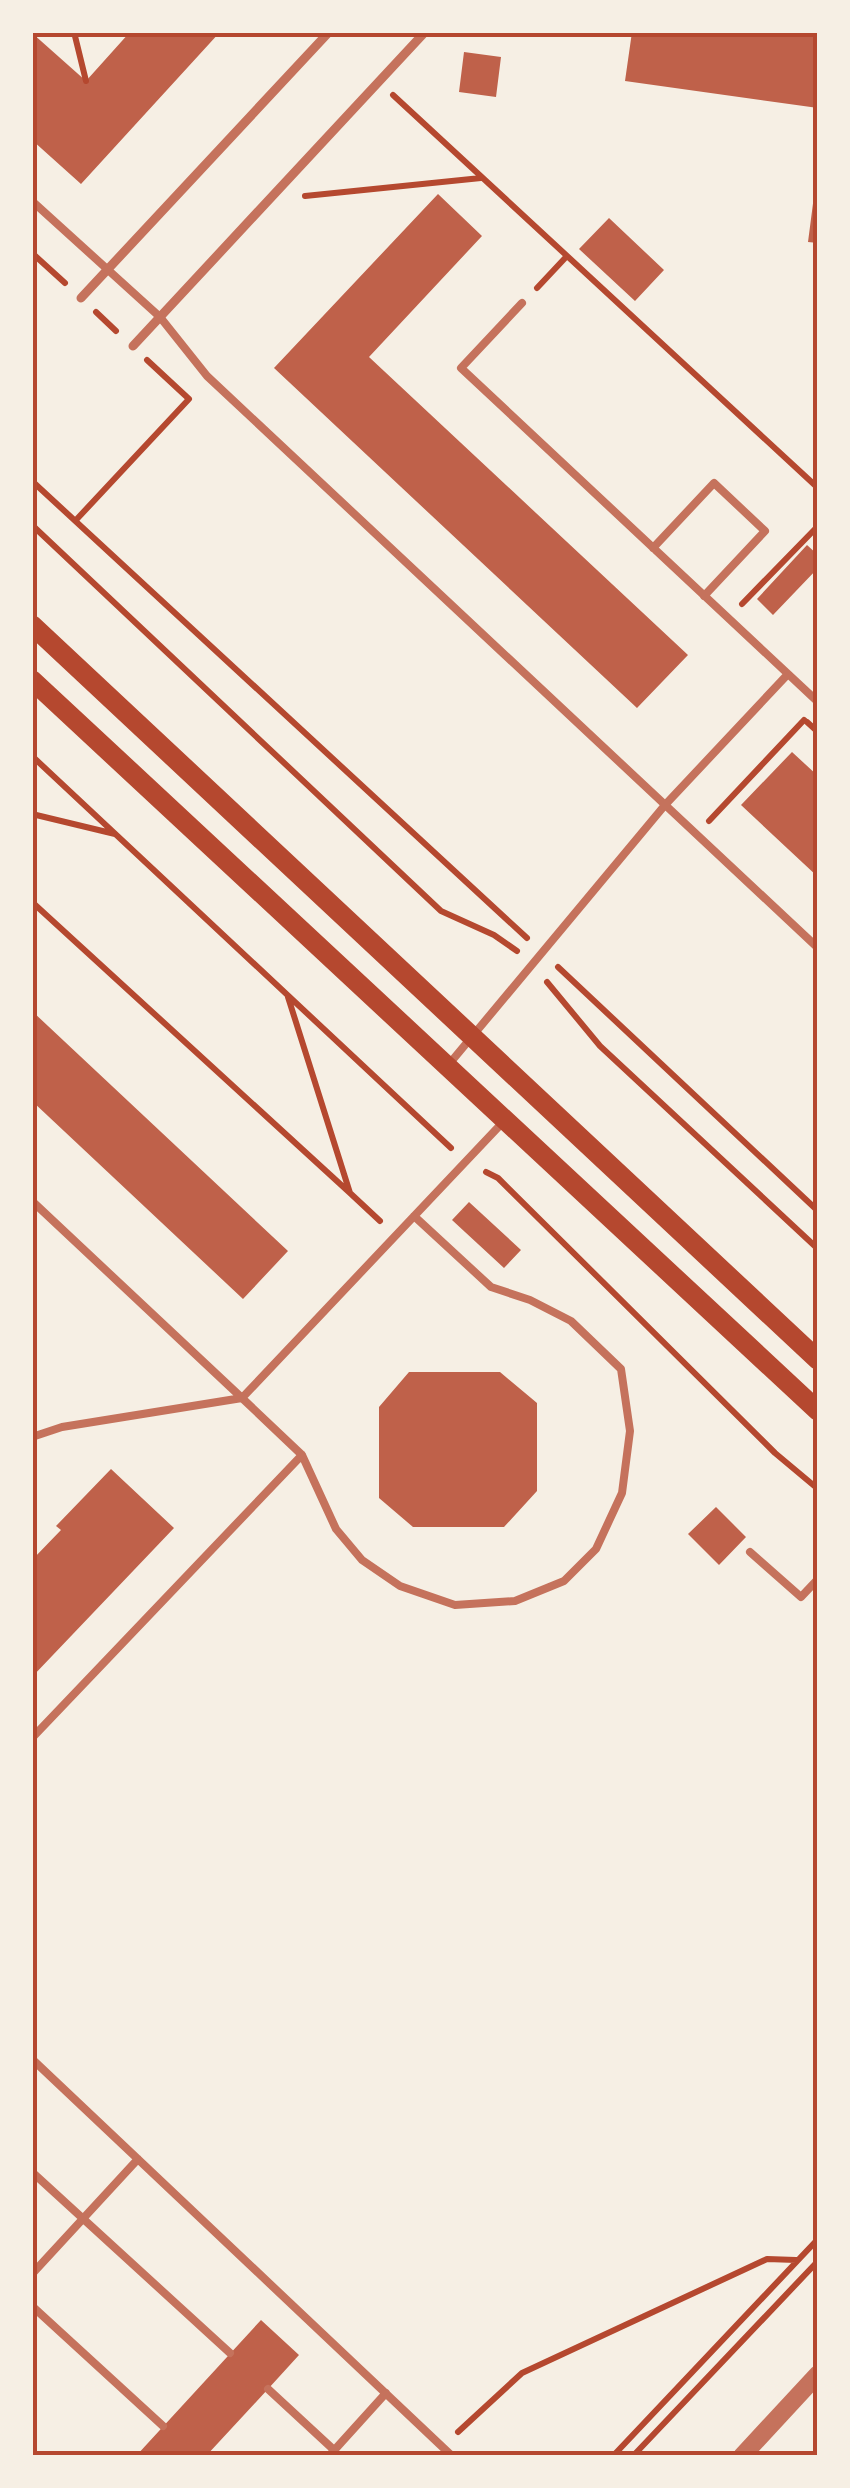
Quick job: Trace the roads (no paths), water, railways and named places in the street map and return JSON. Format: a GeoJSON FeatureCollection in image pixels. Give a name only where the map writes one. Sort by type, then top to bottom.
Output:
{"type":"FeatureCollection","features":[{"type":"Feature","properties":{"kind":"main road"},"geometry":{"type":"LineString","coordinates":[[32,625],[818,1360]]}},
{"type":"Feature","properties":{"kind":"main road"},"geometry":{"type":"LineString","coordinates":[[32,680],[818,1411]]}},
{"type":"Feature","properties":{"kind":"street"},"geometry":{"type":"LineString","coordinates":[[81,298],[329,32]]}},
{"type":"Feature","properties":{"kind":"street"},"geometry":{"type":"LineString","coordinates":[[132,346],[425,32]]}},
{"type":"Feature","properties":{"kind":"street"},"geometry":{"type":"LineString","coordinates":[[742,2456],[818,2374]]}},
{"type":"Feature","properties":{"kind":"lane"},"geometry":{"type":"LineString","coordinates":[[32,201],[160,317],[207,376],[818,948]]}},
{"type":"Feature","properties":{"kind":"lane"},"geometry":{"type":"LineString","coordinates":[[522,303],[461,368],[818,702]]}},
{"type":"Feature","properties":{"kind":"lane"},"geometry":{"type":"LineString","coordinates":[[653,548],[714,483],[765,531],[704,596]]}},
{"type":"Feature","properties":{"kind":"lane"},"geometry":{"type":"LineString","coordinates":[[447,1066],[665,805],[788,674]]}},
{"type":"Feature","properties":{"kind":"lane"},"geometry":{"type":"LineString","coordinates":[[32,1437],[62,1427],[242,1398],[505,1120]]}},
{"type":"Feature","properties":{"kind":"lane"},"geometry":{"type":"LineString","coordinates":[[32,1202],[302,1454],[336,1529],[362,1560],[400,1586],[455,1605],[515,1601],[564,1580],[596,1549],[622,1492],[630,1431],[621,1369],[571,1322],[530,1300],[491,1287],[414,1216]]}},
{"type":"Feature","properties":{"kind":"lane"},"geometry":{"type":"LineString","coordinates":[[32,1738],[302,1454]]}},
{"type":"Feature","properties":{"kind":"lane"},"geometry":{"type":"LineString","coordinates":[[750,1552],[801,1597],[818,1579]]}},
{"type":"Feature","properties":{"kind":"lane"},"geometry":{"type":"LineString","coordinates":[[32,2059],[452,2456]]}},
{"type":"Feature","properties":{"kind":"lane"},"geometry":{"type":"LineString","coordinates":[[32,2274],[138,2159]]}},
{"type":"Feature","properties":{"kind":"lane"},"geometry":{"type":"LineString","coordinates":[[32,2172],[230,2354]]}},
{"type":"Feature","properties":{"kind":"lane"},"geometry":{"type":"LineString","coordinates":[[32,2306],[163,2426]]}},
{"type":"Feature","properties":{"kind":"lane"},"geometry":{"type":"LineString","coordinates":[[268,2389],[332,2453],[386,2394]]}}]}
